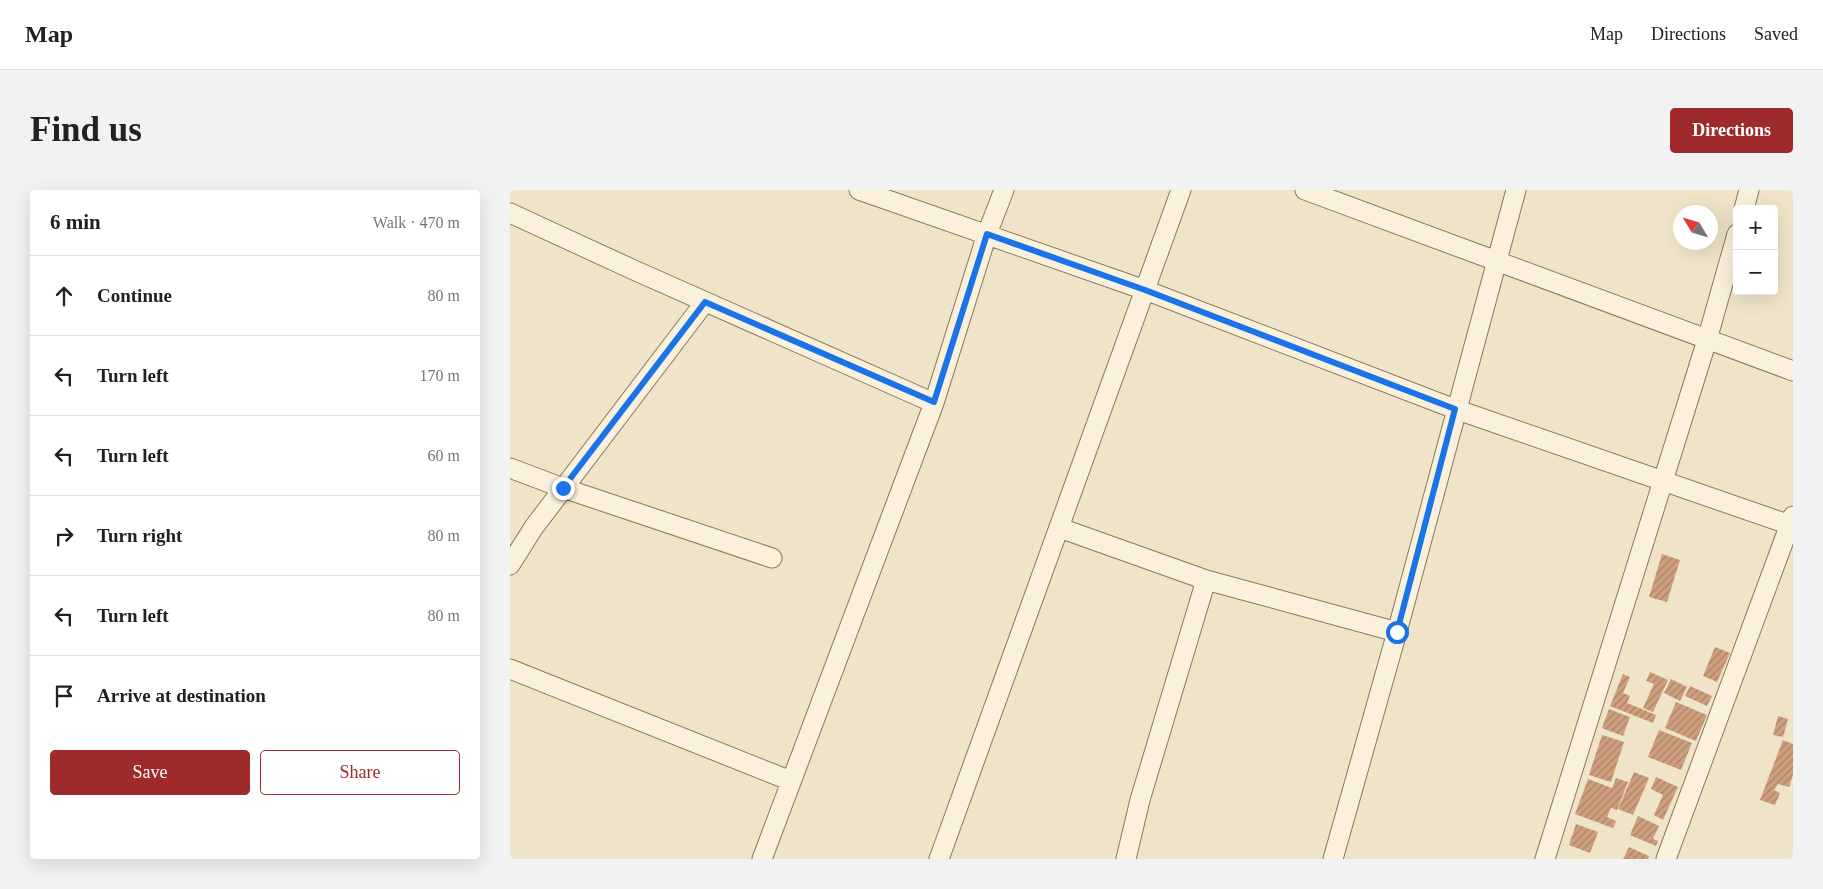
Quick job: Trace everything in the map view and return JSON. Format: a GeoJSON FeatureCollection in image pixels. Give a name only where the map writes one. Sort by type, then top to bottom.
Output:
{"type":"FeatureCollection","features":[{"type":"Feature","properties":{"kind":"street"},"geometry":{"type":"LineString","coordinates":[[859,190],[1145,290],[1455,409],[1663,481],[1792,522],[1666,859]]}},
{"type":"Feature","properties":{"kind":"street"},"geometry":{"type":"LineString","coordinates":[[762,859],[934,402],[987,234],[1004,190]]}},
{"type":"Feature","properties":{"kind":"street"},"geometry":{"type":"LineString","coordinates":[[939,859],[1181,190]]}},
{"type":"Feature","properties":{"kind":"street"},"geometry":{"type":"LineString","coordinates":[[1305,190],[1793,371]]}},
{"type":"Feature","properties":{"kind":"street"},"geometry":{"type":"LineString","coordinates":[[1333,859],[1397,632],[1455,409],[1516,190]]}},
{"type":"Feature","properties":{"kind":"street"},"geometry":{"type":"LineString","coordinates":[[1745,205],[1749,190]]}},
{"type":"Feature","properties":{"kind":"street"},"geometry":{"type":"LineString","coordinates":[[510,213],[705,302],[934,402]]}},
{"type":"Feature","properties":{"kind":"street"},"geometry":{"type":"LineString","coordinates":[[1545,859],[1707,340],[1733,248]]}},
{"type":"Feature","properties":{"kind":"street"},"geometry":{"type":"LineString","coordinates":[[510,565],[534,527],[705,302]]}},
{"type":"Feature","properties":{"kind":"street"},"geometry":{"type":"LineString","coordinates":[[510,468],[563,488],[772,558]]}},
{"type":"Feature","properties":{"kind":"street"},"geometry":{"type":"LineString","coordinates":[[1060,528],[1206,580],[1397,632]]}},
{"type":"Feature","properties":{"kind":"street"},"geometry":{"type":"LineString","coordinates":[[1126,859],[1140,800],[1206,580]]}},
{"type":"Feature","properties":{"kind":"street"},"geometry":{"type":"LineString","coordinates":[[510,669],[791,781]]}},
{"type":"Feature","properties":{"kind":"building"},"geometry":{"type":"Polygon","coordinates":[[[1662,554],[1680,560],[1667,602],[1649,597],[1662,554]]]}},
{"type":"Feature","properties":{"kind":"building"},"geometry":{"type":"Polygon","coordinates":[[[1715,647],[1730,653],[1717,682],[1703,676],[1715,647]]]}},
{"type":"Feature","properties":{"kind":"building"},"geometry":{"type":"Polygon","coordinates":[[[1650,672],[1668,680],[1653,712],[1643,708],[1654,684],[1646,681],[1650,672]]]}},
{"type":"Feature","properties":{"kind":"building"},"geometry":{"type":"Polygon","coordinates":[[[1623,674],[1630,677],[1623,693],[1630,696],[1627,703],[1656,715],[1653,723],[1610,706],[1623,674]]]}},
{"type":"Feature","properties":{"kind":"building"},"geometry":{"type":"Polygon","coordinates":[[[1671,679],[1687,687],[1680,701],[1664,693],[1671,679]]]}},
{"type":"Feature","properties":{"kind":"building"},"geometry":{"type":"Polygon","coordinates":[[[1690,686],[1712,696],[1707,706],[1685,696],[1690,686]]]}},
{"type":"Feature","properties":{"kind":"building"},"geometry":{"type":"Polygon","coordinates":[[[1676,702],[1707,715],[1696,741],[1665,728],[1676,702]]]}},
{"type":"Feature","properties":{"kind":"building"},"geometry":{"type":"Polygon","coordinates":[[[1609,709],[1630,717],[1623,736],[1602,728],[1609,709]]]}},
{"type":"Feature","properties":{"kind":"building"},"geometry":{"type":"Polygon","coordinates":[[[1778,716],[1788,719],[1783,737],[1773,735],[1778,716]]]}},
{"type":"Feature","properties":{"kind":"building"},"geometry":{"type":"Polygon","coordinates":[[[1659,730],[1692,743],[1681,770],[1648,757],[1659,730]]]}},
{"type":"Feature","properties":{"kind":"building"},"geometry":{"type":"Polygon","coordinates":[[[1602,735],[1624,742],[1611,782],[1589,775],[1602,735]]]}},
{"type":"Feature","properties":{"kind":"building"},"geometry":{"type":"Polygon","coordinates":[[[1783,740],[1793,744],[1793,775],[1789,787],[1778,784],[1774,790],[1780,793],[1775,805],[1760,800],[1783,740]]]}},
{"type":"Feature","properties":{"kind":"building"},"geometry":{"type":"Polygon","coordinates":[[[1634,772],[1649,778],[1633,815],[1618,809],[1634,772]]]}},
{"type":"Feature","properties":{"kind":"building"},"geometry":{"type":"Polygon","coordinates":[[[1656,777],[1678,787],[1663,820],[1654,815],[1663,795],[1651,789],[1656,777]]]}},
{"type":"Feature","properties":{"kind":"building"},"geometry":{"type":"Polygon","coordinates":[[[1616,778],[1628,782],[1617,810],[1611,808],[1607,817],[1616,821],[1613,828],[1575,814],[1588,779],[1612,788],[1616,778]]]}},
{"type":"Feature","properties":{"kind":"building"},"geometry":{"type":"Polygon","coordinates":[[[1638,816],[1659,826],[1653,839],[1658,841],[1656,846],[1630,835],[1638,816]]]}},
{"type":"Feature","properties":{"kind":"building"},"geometry":{"type":"Polygon","coordinates":[[[1576,824],[1598,832],[1590,853],[1569,845],[1576,824]]]}},
{"type":"Feature","properties":{"kind":"building"},"geometry":{"type":"Polygon","coordinates":[[[1629,847],[1649,856],[1648,859],[1623,859],[1629,847]]]}},
{"type":"Feature","properties":{"kind":"route"},"geometry":{"type":"LineString","coordinates":[[563,488],[705,302],[934,402],[987,234],[1145,290],[1455,409],[1397,632]]}}]}
